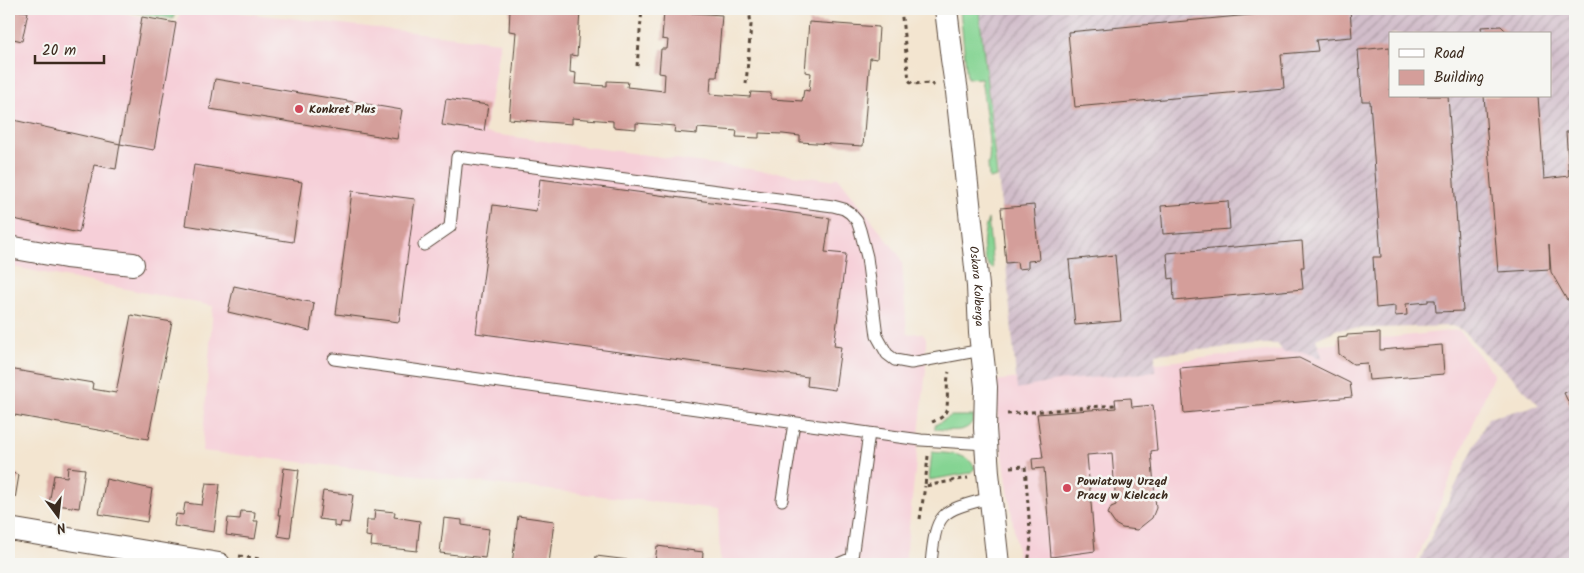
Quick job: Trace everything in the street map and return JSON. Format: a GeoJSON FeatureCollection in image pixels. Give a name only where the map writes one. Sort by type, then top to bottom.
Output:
{"type":"FeatureCollection","features":[{"type":"Feature","properties":{"kind":"street","name":"Oskara Kolberga"},"geometry":{"type":"LineString","coordinates":[[946,9],[978,286],[986,387],[986,444],[998,564]]}},
{"type":"Feature","properties":{"kind":"street"},"geometry":{"type":"LineString","coordinates":[[9,247],[66,257],[134,264]]}},
{"type":"Feature","properties":{"kind":"street"},"geometry":{"type":"LineString","coordinates":[[9,529],[219,564]]}},
{"type":"Feature","properties":{"kind":"lane"},"geometry":{"type":"LineString","coordinates":[[424,245],[450,227],[457,157],[833,206],[850,212],[857,221],[867,257],[877,336],[888,354],[895,360],[910,362],[982,350]]}},
{"type":"Feature","properties":{"kind":"lane"},"geometry":{"type":"LineString","coordinates":[[334,359],[794,424],[930,440],[986,444]]}},
{"type":"Feature","properties":{"kind":"lane"},"geometry":{"type":"LineString","coordinates":[[782,500],[794,424]]}},
{"type":"Feature","properties":{"kind":"lane"},"geometry":{"type":"LineString","coordinates":[[838,564],[852,558],[868,433]]}},
{"type":"Feature","properties":{"kind":"lane"},"geometry":{"type":"LineString","coordinates":[[931,564],[939,520],[948,511],[957,507],[990,498]]}},
{"type":"Feature","properties":{"kind":"path"},"geometry":{"type":"LineString","coordinates":[[637,66],[642,9]]}},
{"type":"Feature","properties":{"kind":"path"},"geometry":{"type":"LineString","coordinates":[[746,84],[751,25],[749,9]]}},
{"type":"Feature","properties":{"kind":"path"},"geometry":{"type":"LineString","coordinates":[[901,9],[909,80],[912,84],[931,83],[934,88]]}},
{"type":"Feature","properties":{"kind":"path"},"geometry":{"type":"LineString","coordinates":[[928,457],[931,423],[947,412],[946,381],[956,354]]}},
{"type":"Feature","properties":{"kind":"path"},"geometry":{"type":"LineString","coordinates":[[1008,422],[1007,413],[1115,405]]}},
{"type":"Feature","properties":{"kind":"path"},"geometry":{"type":"LineString","coordinates":[[1011,458],[1012,467]]}},
{"type":"Feature","properties":{"kind":"shaded area"},"geometry":{"type":"Polygon","coordinates":[[[9,9],[102,9],[177,23],[181,9],[210,9],[500,42],[485,133],[830,180],[838,177],[899,255],[902,263],[907,334],[922,333],[926,338],[926,369],[905,564],[720,564],[718,509],[202,451],[213,306],[9,266],[9,9]]]}},
{"type":"Feature","properties":{"kind":"shaded area"},"geometry":{"type":"Polygon","coordinates":[[[979,9],[1575,9],[1575,564],[1418,564],[1488,418],[1539,405],[1462,330],[1452,326],[1338,329],[1316,339],[1323,359],[1300,351],[1283,352],[1278,344],[1155,354],[1155,372],[1057,381],[1017,389],[999,184],[979,9]]]}},
{"type":"Feature","properties":{"kind":"shaded area"},"geometry":{"type":"Polygon","coordinates":[[[1459,330],[1494,374],[1415,564],[1019,564],[992,381],[1459,330]]]}},
{"type":"Feature","properties":{"kind":"green space"},"geometry":{"type":"Polygon","coordinates":[[[118,9],[176,9],[173,19],[118,9]]]}},
{"type":"Feature","properties":{"kind":"green space"},"geometry":{"type":"Polygon","coordinates":[[[960,9],[979,9],[997,177],[989,179],[989,137],[981,78],[967,79],[960,9]]]}},
{"type":"Feature","properties":{"kind":"green space"},"geometry":{"type":"Polygon","coordinates":[[[988,219],[993,269],[986,260],[983,246],[988,219]]]}},
{"type":"Feature","properties":{"kind":"green space"},"geometry":{"type":"Polygon","coordinates":[[[951,416],[974,416],[969,426],[964,429],[935,429],[935,425],[951,416]]]}},
{"type":"Feature","properties":{"kind":"green space"},"geometry":{"type":"Polygon","coordinates":[[[932,452],[962,456],[972,463],[975,468],[970,473],[929,480],[932,452]]]}},
{"type":"Feature","properties":{"kind":"building"},"geometry":{"type":"Polygon","coordinates":[[[9,9],[28,12],[22,41],[9,38],[9,9]]]}},
{"type":"Feature","properties":{"kind":"building"},"geometry":{"type":"Polygon","coordinates":[[[510,9],[580,11],[577,56],[571,55],[570,72],[576,73],[575,84],[607,86],[607,81],[628,82],[627,87],[664,91],[665,74],[659,73],[661,49],[667,49],[668,40],[662,39],[664,11],[722,15],[717,77],[711,77],[710,94],[750,97],[751,92],[771,93],[771,99],[802,101],[804,90],[809,91],[811,73],[805,72],[809,22],[879,27],[877,59],[870,58],[863,146],[800,142],[800,136],[783,134],[759,133],[759,138],[736,137],[737,131],[698,128],[697,134],[674,132],[675,126],[636,123],[636,129],[613,127],[613,121],[572,118],[572,124],[509,119],[516,32],[509,31],[510,9]]]}},
{"type":"Feature","properties":{"kind":"building"},"geometry":{"type":"Polygon","coordinates":[[[1314,9],[1350,9],[1352,37],[1316,40],[1318,51],[1281,54],[1284,88],[1075,107],[1068,32],[1314,9]]]}},
{"type":"Feature","properties":{"kind":"building"},"geometry":{"type":"Polygon","coordinates":[[[142,17],[176,23],[154,150],[120,144],[142,17]]]}},
{"type":"Feature","properties":{"kind":"building"},"geometry":{"type":"Polygon","coordinates":[[[1501,26],[1506,32],[1482,32],[1481,27],[1501,26]]]}},
{"type":"Feature","properties":{"kind":"building"},"geometry":{"type":"Polygon","coordinates":[[[1389,47],[1389,98],[1448,98],[1463,311],[1436,312],[1435,300],[1406,304],[1407,315],[1395,316],[1395,306],[1376,308],[1373,257],[1381,257],[1370,101],[1362,101],[1358,50],[1389,47]]]}},
{"type":"Feature","properties":{"kind":"building"},"geometry":{"type":"Polygon","coordinates":[[[215,79],[402,110],[397,139],[210,109],[215,79]]]}},
{"type":"Feature","properties":{"kind":"building"},"geometry":{"type":"Polygon","coordinates":[[[1484,98],[1538,98],[1544,179],[1569,176],[1566,132],[1575,132],[1575,299],[1567,300],[1551,272],[1549,244],[1550,269],[1498,272],[1484,98]]]}},
{"type":"Feature","properties":{"kind":"building"},"geometry":{"type":"Polygon","coordinates":[[[446,99],[488,105],[484,131],[442,125],[446,99]]]}},
{"type":"Feature","properties":{"kind":"building"},"geometry":{"type":"Polygon","coordinates":[[[9,119],[120,144],[116,169],[94,165],[79,233],[9,218],[9,119]]]}},
{"type":"Feature","properties":{"kind":"building"},"geometry":{"type":"Polygon","coordinates":[[[194,165],[302,182],[293,242],[185,225],[194,165]]]}},
{"type":"Feature","properties":{"kind":"building"},"geometry":{"type":"Polygon","coordinates":[[[540,179],[830,218],[825,252],[846,254],[834,346],[841,347],[835,390],[807,386],[808,377],[476,333],[493,205],[536,211],[540,179]]]}},
{"type":"Feature","properties":{"kind":"building"},"geometry":{"type":"Polygon","coordinates":[[[352,191],[415,199],[399,322],[336,314],[352,191]]]}},
{"type":"Feature","properties":{"kind":"building"},"geometry":{"type":"Polygon","coordinates":[[[1228,201],[1230,229],[1163,234],[1161,206],[1228,201]]]}},
{"type":"Feature","properties":{"kind":"building"},"geometry":{"type":"Polygon","coordinates":[[[1034,205],[1039,260],[1028,261],[1028,268],[1018,269],[1017,262],[1006,263],[1001,208],[1034,205]]]}},
{"type":"Feature","properties":{"kind":"building"},"geometry":{"type":"Polygon","coordinates":[[[1302,241],[1304,267],[1301,267],[1303,289],[1174,301],[1173,278],[1169,279],[1167,253],[1302,241]]]}},
{"type":"Feature","properties":{"kind":"building"},"geometry":{"type":"Polygon","coordinates":[[[1115,255],[1121,321],[1075,325],[1069,260],[1115,255]]]}},
{"type":"Feature","properties":{"kind":"building"},"geometry":{"type":"Polygon","coordinates":[[[234,286],[314,303],[310,331],[228,312],[234,286]]]}},
{"type":"Feature","properties":{"kind":"building"},"geometry":{"type":"Polygon","coordinates":[[[131,315],[172,322],[148,439],[9,414],[9,369],[93,383],[92,389],[116,393],[131,315]]]}},
{"type":"Feature","properties":{"kind":"building"},"geometry":{"type":"Polygon","coordinates":[[[1380,333],[1380,350],[1442,345],[1444,374],[1369,380],[1367,363],[1353,364],[1339,354],[1338,338],[1347,337],[1347,335],[1380,333]]]}},
{"type":"Feature","properties":{"kind":"building"},"geometry":{"type":"Polygon","coordinates":[[[1299,358],[1350,383],[1352,397],[1184,413],[1180,368],[1299,358]]]}},
{"type":"Feature","properties":{"kind":"building"},"geometry":{"type":"Polygon","coordinates":[[[1575,388],[1575,416],[1564,393],[1575,388]]]}},
{"type":"Feature","properties":{"kind":"building","name":"Powiatowy Urząd Pracy w Kielcach"},"geometry":{"type":"Polygon","coordinates":[[[1131,398],[1132,407],[1153,405],[1157,450],[1151,451],[1156,508],[1152,518],[1137,530],[1122,528],[1115,524],[1108,514],[1111,507],[1116,505],[1112,453],[1087,455],[1095,551],[1051,557],[1044,468],[1033,469],[1032,459],[1043,458],[1037,414],[1116,408],[1115,399],[1131,398]]]}},
{"type":"Feature","properties":{"kind":"building"},"geometry":{"type":"Polygon","coordinates":[[[68,467],[85,469],[79,508],[49,504],[54,475],[67,477],[68,467]]]}},
{"type":"Feature","properties":{"kind":"building"},"geometry":{"type":"Polygon","coordinates":[[[284,468],[299,470],[290,538],[278,536],[281,515],[278,515],[284,468]]]}},
{"type":"Feature","properties":{"kind":"building"},"geometry":{"type":"Polygon","coordinates":[[[9,472],[19,475],[15,499],[9,498],[9,472]]]}},
{"type":"Feature","properties":{"kind":"building"},"geometry":{"type":"Polygon","coordinates":[[[106,479],[152,489],[147,522],[99,514],[106,479]]]}},
{"type":"Feature","properties":{"kind":"building"},"geometry":{"type":"Polygon","coordinates":[[[206,483],[220,484],[214,532],[174,526],[176,514],[183,515],[185,503],[202,505],[206,483]]]}},
{"type":"Feature","properties":{"kind":"building"},"geometry":{"type":"Polygon","coordinates":[[[323,491],[353,495],[349,523],[341,522],[340,527],[334,526],[334,521],[319,519],[323,491]]]}},
{"type":"Feature","properties":{"kind":"building"},"geometry":{"type":"Polygon","coordinates":[[[375,510],[395,512],[394,517],[420,521],[417,551],[371,546],[372,537],[366,536],[367,520],[374,520],[375,510]]]}},
{"type":"Feature","properties":{"kind":"building"},"geometry":{"type":"Polygon","coordinates":[[[241,511],[255,512],[254,521],[258,521],[255,539],[226,535],[228,518],[240,519],[241,511]]]}},
{"type":"Feature","properties":{"kind":"building"},"geometry":{"type":"Polygon","coordinates":[[[518,516],[554,521],[549,564],[512,564],[518,516]]]}},
{"type":"Feature","properties":{"kind":"building"},"geometry":{"type":"Polygon","coordinates":[[[444,518],[462,520],[462,525],[489,529],[485,558],[440,553],[444,518]]]}},
{"type":"Feature","properties":{"kind":"building"},"geometry":{"type":"Polygon","coordinates":[[[657,546],[703,552],[702,564],[648,564],[648,561],[655,562],[657,546]]]}},
{"type":"Feature","properties":{"kind":"building"},"geometry":{"type":"Polygon","coordinates":[[[596,556],[629,560],[629,564],[595,564],[596,556]]]}},
{"type":"Feature","properties":{"kind":"place","name":"Konkret Plus"},"geometry":{"type":"Point","coordinates":[299,109]}},
{"type":"Feature","properties":{"kind":"place","name":"Powiatowy Urząd Pracy w Kielcach"},"geometry":{"type":"Point","coordinates":[1067,488]}}]}
